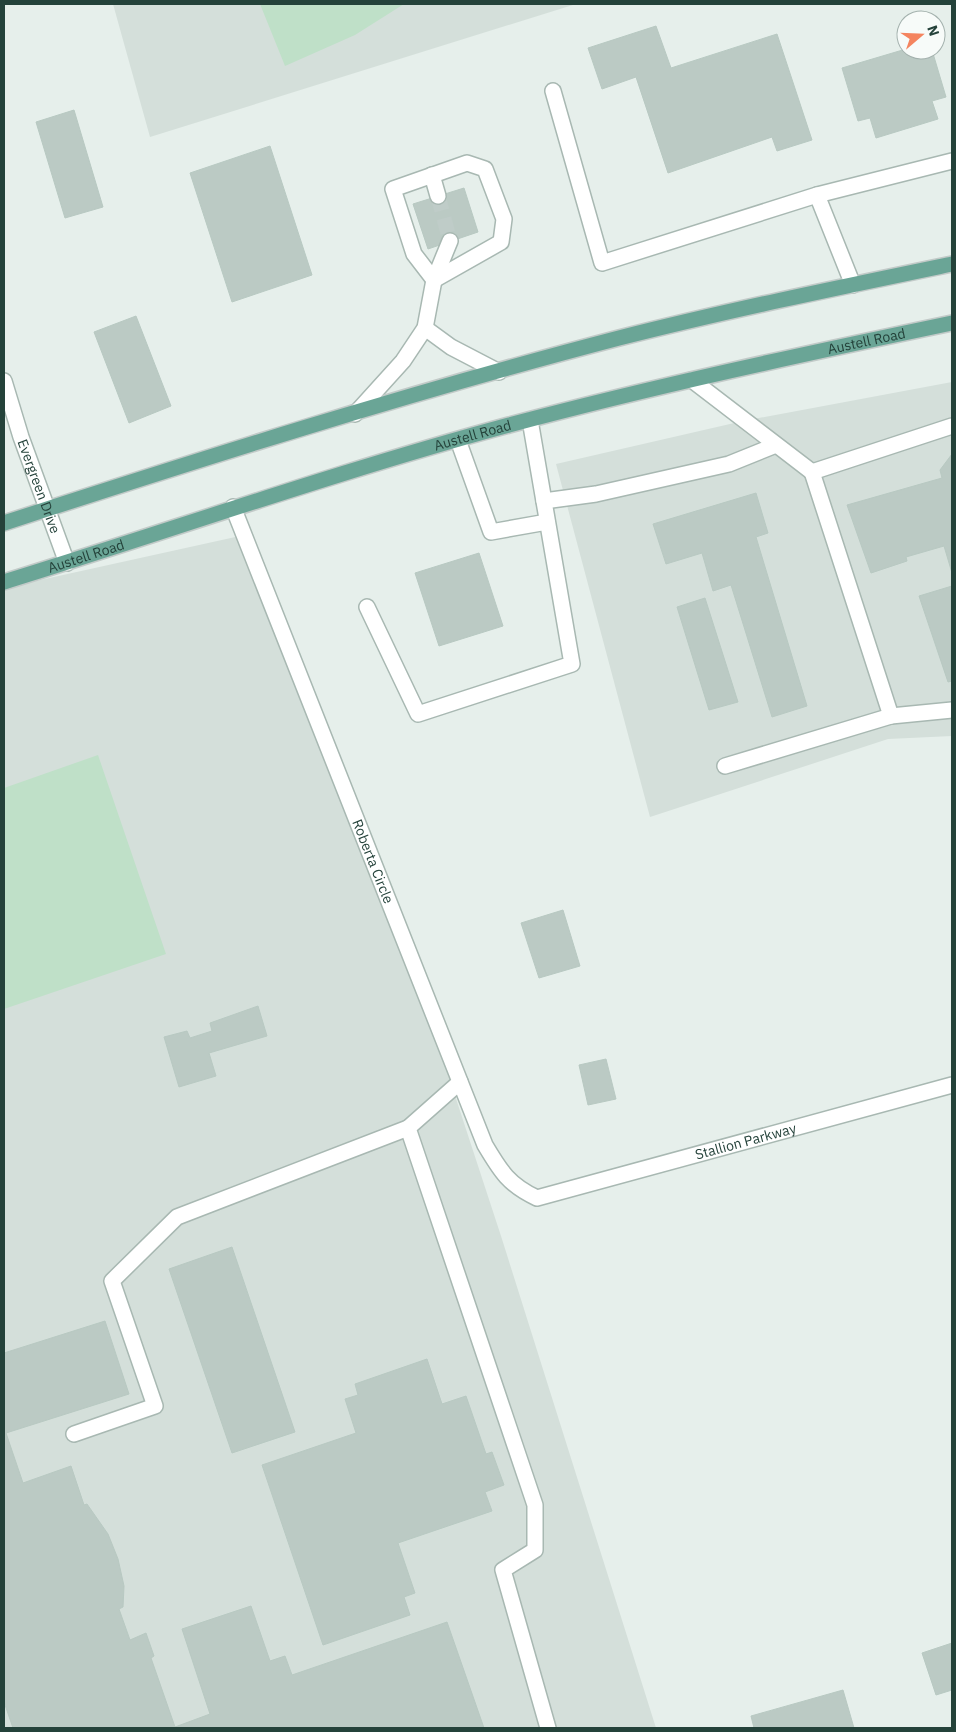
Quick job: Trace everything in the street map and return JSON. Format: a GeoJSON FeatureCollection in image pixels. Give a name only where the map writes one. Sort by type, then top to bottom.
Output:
{"type":"FeatureCollection","features":[{"type":"Feature","properties":{"kind":"main road"},"geometry":{"type":"LineString","coordinates":[[4,523],[355,414],[621,338],[952,264]]}},
{"type":"Feature","properties":{"kind":"main road","name":"Austell Road"},"geometry":{"type":"LineString","coordinates":[[4,582],[233,508],[530,420],[753,365],[952,323]]}},
{"type":"Feature","properties":{"kind":"street"},"geometry":{"type":"LineString","coordinates":[[553,91],[602,263],[817,195],[952,161]]}},
{"type":"Feature","properties":{"kind":"street"},"geometry":{"type":"LineString","coordinates":[[467,163],[484,168],[504,219],[501,242],[434,280],[414,254],[393,189],[467,163]]}},
{"type":"Feature","properties":{"kind":"street"},"geometry":{"type":"LineString","coordinates":[[432,175],[438,196]]}},
{"type":"Feature","properties":{"kind":"street"},"geometry":{"type":"LineString","coordinates":[[817,195],[853,285]]}},
{"type":"Feature","properties":{"kind":"street"},"geometry":{"type":"LineString","coordinates":[[355,414],[404,361],[425,328],[434,280],[450,241]]}},
{"type":"Feature","properties":{"kind":"street"},"geometry":{"type":"LineString","coordinates":[[425,328],[451,347],[498,372]]}},
{"type":"Feature","properties":{"kind":"street"},"geometry":{"type":"LineString","coordinates":[[692,380],[812,472],[891,716]]}},
{"type":"Feature","properties":{"kind":"street","name":"Evergreen Drive"},"geometry":{"type":"LineString","coordinates":[[4,381],[21,438],[67,563]]}},
{"type":"Feature","properties":{"kind":"street"},"geometry":{"type":"LineString","coordinates":[[367,607],[418,714],[572,664],[530,420]]}},
{"type":"Feature","properties":{"kind":"street"},"geometry":{"type":"LineString","coordinates":[[812,472],[952,426]]}},
{"type":"Feature","properties":{"kind":"street"},"geometry":{"type":"LineString","coordinates":[[458,440],[491,532],[547,522]]}},
{"type":"Feature","properties":{"kind":"street"},"geometry":{"type":"LineString","coordinates":[[544,501],[596,494],[729,464],[776,445]]}},
{"type":"Feature","properties":{"kind":"street","name":"Roberta Circle"},"geometry":{"type":"LineString","coordinates":[[233,508],[485,1145],[503,1176],[520,1190],[537,1198]]}},
{"type":"Feature","properties":{"kind":"street"},"geometry":{"type":"LineString","coordinates":[[725,766],[891,716],[952,710]]}},
{"type":"Feature","properties":{"kind":"street"},"geometry":{"type":"LineString","coordinates":[[74,1434],[155,1406],[112,1281],[177,1217],[408,1128],[460,1082]]}},
{"type":"Feature","properties":{"kind":"street","name":"Stallion Parkway"},"geometry":{"type":"LineString","coordinates":[[537,1198],[952,1085]]}},
{"type":"Feature","properties":{"kind":"street"},"geometry":{"type":"LineString","coordinates":[[408,1128],[535,1505],[535,1550],[503,1570],[548,1728]]}},
{"type":"Feature","properties":{"kind":"shaded area"},"geometry":{"type":"Polygon","coordinates":[[[113,4],[576,4],[150,137],[113,4]]]}},
{"type":"Feature","properties":{"kind":"shaded area"},"geometry":{"type":"Polygon","coordinates":[[[952,382],[952,736],[888,739],[650,817],[556,464],[743,421],[952,382]]]}},
{"type":"Feature","properties":{"kind":"shaded area"},"geometry":{"type":"Polygon","coordinates":[[[249,534],[368,830],[501,1236],[656,1728],[4,1728],[4,588],[249,534]]]}},
{"type":"Feature","properties":{"kind":"green space"},"geometry":{"type":"Polygon","coordinates":[[[260,4],[404,4],[355,35],[285,66],[260,4]]]}},
{"type":"Feature","properties":{"kind":"green space"},"geometry":{"type":"Polygon","coordinates":[[[98,755],[166,954],[4,1009],[4,788],[98,755]]]}},
{"type":"Feature","properties":{"kind":"building"},"geometry":{"type":"Polygon","coordinates":[[[656,26],[671,68],[777,34],[812,140],[777,151],[772,137],[668,173],[636,77],[602,89],[588,48],[656,26]]]}},
{"type":"Feature","properties":{"kind":"building"},"geometry":{"type":"Polygon","coordinates":[[[896,52],[896,60],[935,60],[946,97],[932,101],[938,119],[876,138],[870,118],[858,121],[842,68],[896,52]]]}},
{"type":"Feature","properties":{"kind":"building"},"geometry":{"type":"Polygon","coordinates":[[[74,110],[103,207],[65,218],[36,122],[74,110]]]}},
{"type":"Feature","properties":{"kind":"building"},"geometry":{"type":"Polygon","coordinates":[[[270,146],[312,275],[232,302],[190,173],[270,146]]]}},
{"type":"Feature","properties":{"kind":"building"},"geometry":{"type":"Polygon","coordinates":[[[464,188],[478,232],[428,249],[413,204],[464,188]]]}},
{"type":"Feature","properties":{"kind":"building"},"geometry":{"type":"Polygon","coordinates":[[[136,316],[171,406],[129,423],[94,332],[136,316]]]}},
{"type":"Feature","properties":{"kind":"building"},"geometry":{"type":"Polygon","coordinates":[[[952,454],[952,573],[944,546],[906,557],[907,561],[871,573],[847,505],[942,478],[940,470],[952,454]]]}},
{"type":"Feature","properties":{"kind":"building"},"geometry":{"type":"Polygon","coordinates":[[[756,493],[768,533],[756,537],[807,706],[772,717],[731,585],[713,591],[702,553],[666,564],[653,524],[756,493]]]}},
{"type":"Feature","properties":{"kind":"building"},"geometry":{"type":"Polygon","coordinates":[[[479,553],[503,626],[439,646],[415,573],[479,553]]]}},
{"type":"Feature","properties":{"kind":"building"},"geometry":{"type":"Polygon","coordinates":[[[952,586],[952,681],[948,682],[919,596],[952,586]]]}},
{"type":"Feature","properties":{"kind":"building"},"geometry":{"type":"Polygon","coordinates":[[[705,598],[738,702],[709,710],[677,607],[705,598]]]}},
{"type":"Feature","properties":{"kind":"building"},"geometry":{"type":"Polygon","coordinates":[[[563,910],[580,966],[539,978],[521,923],[563,910]]]}},
{"type":"Feature","properties":{"kind":"building"},"geometry":{"type":"Polygon","coordinates":[[[258,1006],[267,1036],[209,1053],[216,1076],[179,1087],[164,1037],[187,1031],[190,1038],[212,1031],[210,1023],[258,1006]]]}},
{"type":"Feature","properties":{"kind":"building"},"geometry":{"type":"Polygon","coordinates":[[[606,1059],[616,1099],[588,1105],[579,1065],[606,1059]]]}},
{"type":"Feature","properties":{"kind":"building"},"geometry":{"type":"Polygon","coordinates":[[[232,1247],[295,1432],[232,1453],[169,1269],[232,1247]]]}},
{"type":"Feature","properties":{"kind":"building"},"geometry":{"type":"Polygon","coordinates":[[[105,1321],[129,1394],[6,1433],[23,1483],[71,1466],[84,1505],[87,1504],[108,1534],[118,1559],[124,1586],[123,1607],[119,1609],[130,1640],[146,1633],[154,1656],[151,1658],[175,1727],[210,1714],[182,1629],[251,1606],[270,1661],[285,1656],[292,1675],[447,1622],[484,1728],[13,1728],[4,1702],[4,1353],[105,1321]]]}},
{"type":"Feature","properties":{"kind":"building"},"geometry":{"type":"Polygon","coordinates":[[[427,1359],[442,1404],[466,1396],[486,1454],[492,1452],[504,1485],[485,1492],[492,1511],[398,1543],[415,1593],[404,1597],[410,1615],[323,1645],[262,1465],[356,1433],[345,1399],[358,1395],[355,1384],[427,1359]]]}},
{"type":"Feature","properties":{"kind":"building"},"geometry":{"type":"Polygon","coordinates":[[[952,1643],[952,1690],[936,1695],[922,1653],[952,1643]]]}},
{"type":"Feature","properties":{"kind":"building"},"geometry":{"type":"Polygon","coordinates":[[[843,1690],[854,1728],[754,1728],[751,1716],[843,1690]]]}},
{"type":"Feature","properties":{"kind":"tunnel"},"geometry":{"type":"LineString","coordinates":[[438,196],[450,241]]}}]}
